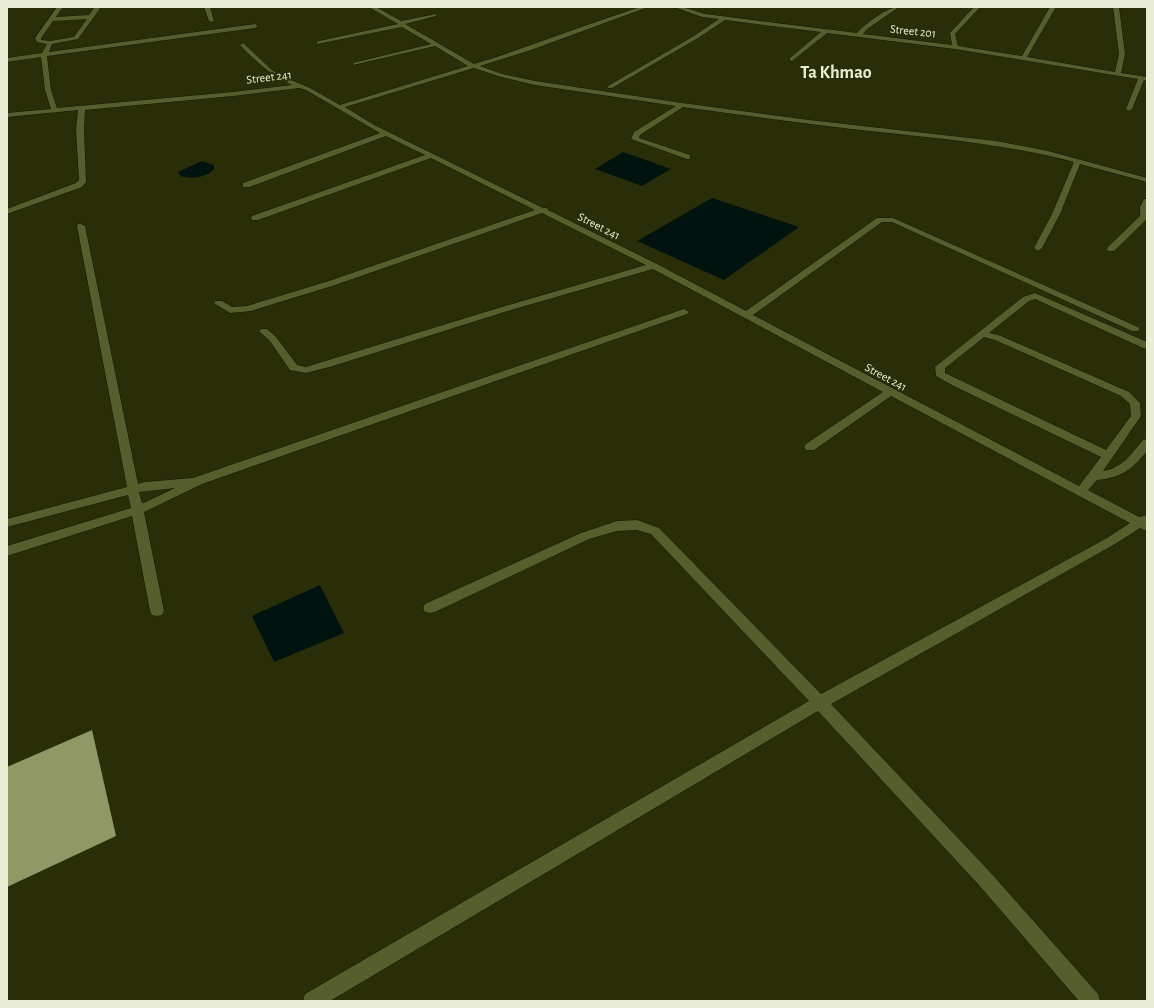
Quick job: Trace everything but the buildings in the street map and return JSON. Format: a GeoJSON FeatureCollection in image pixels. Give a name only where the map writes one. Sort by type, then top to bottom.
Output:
{"type":"FeatureCollection","features":[{"type":"Feature","properties":{"kind":"street"},"geometry":{"type":"LineString","coordinates":[[60,7],[38,38],[39,41],[50,43],[76,38],[98,7]]}},
{"type":"Feature","properties":{"kind":"street"},"geometry":{"type":"LineString","coordinates":[[207,7],[212,21]]}},
{"type":"Feature","properties":{"kind":"street"},"geometry":{"type":"LineString","coordinates":[[372,7],[472,65],[500,75],[535,83],[809,122],[996,143],[1048,153],[1147,180]]}},
{"type":"Feature","properties":{"kind":"street"},"geometry":{"type":"LineString","coordinates":[[339,107],[529,48],[645,7]]}},
{"type":"Feature","properties":{"kind":"street","name":"Street 201"},"geometry":{"type":"LineString","coordinates":[[677,7],[704,16],[723,19],[955,47],[1144,78]]}},
{"type":"Feature","properties":{"kind":"street"},"geometry":{"type":"LineString","coordinates":[[858,36],[865,28],[896,7]]}},
{"type":"Feature","properties":{"kind":"street"},"geometry":{"type":"LineString","coordinates":[[955,47],[952,34],[977,7]]}},
{"type":"Feature","properties":{"kind":"street"},"geometry":{"type":"LineString","coordinates":[[1024,58],[1053,7]]}},
{"type":"Feature","properties":{"kind":"street"},"geometry":{"type":"LineString","coordinates":[[1116,7],[1122,54],[1118,74]]}},
{"type":"Feature","properties":{"kind":"street"},"geometry":{"type":"LineString","coordinates":[[319,43],[401,24],[434,14]]}},
{"type":"Feature","properties":{"kind":"street"},"geometry":{"type":"LineString","coordinates":[[51,19],[91,17]]}},
{"type":"Feature","properties":{"kind":"street"},"geometry":{"type":"LineString","coordinates":[[610,87],[696,37],[723,19]]}},
{"type":"Feature","properties":{"kind":"street"},"geometry":{"type":"LineString","coordinates":[[7,60],[255,26]]}},
{"type":"Feature","properties":{"kind":"street"},"geometry":{"type":"LineString","coordinates":[[792,59],[825,32]]}},
{"type":"Feature","properties":{"kind":"street"},"geometry":{"type":"LineString","coordinates":[[50,43],[44,56],[48,90],[55,111]]}},
{"type":"Feature","properties":{"kind":"street"},"geometry":{"type":"LineString","coordinates":[[355,64],[436,44]]}},
{"type":"Feature","properties":{"kind":"street"},"geometry":{"type":"LineString","coordinates":[[243,45],[270,71],[299,86]]}},
{"type":"Feature","properties":{"kind":"street"},"geometry":{"type":"LineString","coordinates":[[1129,109],[1144,78]]}},
{"type":"Feature","properties":{"kind":"street","name":"Street 241"},"geometry":{"type":"LineString","coordinates":[[7,115],[299,86],[308,89],[387,133],[654,266],[890,392],[1144,522]]}},
{"type":"Feature","properties":{"kind":"street"},"geometry":{"type":"LineString","coordinates":[[682,105],[637,134],[635,139],[687,157]]}},
{"type":"Feature","properties":{"kind":"street"},"geometry":{"type":"LineString","coordinates":[[7,212],[79,185],[83,180],[80,129],[82,108]]}},
{"type":"Feature","properties":{"kind":"street"},"geometry":{"type":"LineString","coordinates":[[246,185],[387,133]]}},
{"type":"Feature","properties":{"kind":"street"},"geometry":{"type":"LineString","coordinates":[[255,218],[433,155]]}},
{"type":"Feature","properties":{"kind":"street"},"geometry":{"type":"LineString","coordinates":[[1038,248],[1056,214],[1078,161]]}},
{"type":"Feature","properties":{"kind":"street"},"geometry":{"type":"LineString","coordinates":[[1111,249],[1144,217],[1144,207],[1147,201]]}},
{"type":"Feature","properties":{"kind":"street"},"geometry":{"type":"LineString","coordinates":[[219,303],[230,310],[248,309],[332,283],[544,210]]}},
{"type":"Feature","properties":{"kind":"street"},"geometry":{"type":"LineString","coordinates":[[746,315],[880,220],[886,219],[893,220],[1135,329]]}},
{"type":"Feature","properties":{"kind":"street"},"geometry":{"type":"LineString","coordinates":[[82,226],[157,611]]}},
{"type":"Feature","properties":{"kind":"street"},"geometry":{"type":"LineString","coordinates":[[264,331],[273,339],[294,368],[306,370],[522,303],[654,266]]}},
{"type":"Feature","properties":{"kind":"street"},"geometry":{"type":"LineString","coordinates":[[1109,456],[940,374],[940,367],[1026,299],[1036,296],[1147,346]]}},
{"type":"Feature","properties":{"kind":"street"},"geometry":{"type":"LineString","coordinates":[[7,551],[137,510],[198,481],[684,312]]}},
{"type":"Feature","properties":{"kind":"street"},"geometry":{"type":"LineString","coordinates":[[982,334],[998,338],[1125,394],[1135,404],[1136,416],[1109,456],[1081,491]]}},
{"type":"Feature","properties":{"kind":"street"},"geometry":{"type":"LineString","coordinates":[[810,447],[890,392]]}},
{"type":"Feature","properties":{"kind":"street"},"geometry":{"type":"LineString","coordinates":[[1094,476],[1111,475],[1124,471],[1147,443]]}},
{"type":"Feature","properties":{"kind":"street"},"geometry":{"type":"LineString","coordinates":[[7,523],[145,486],[198,481]]}},
{"type":"Feature","properties":{"kind":"street"},"geometry":{"type":"LineString","coordinates":[[312,1001],[820,703],[1144,522]]}},
{"type":"Feature","properties":{"kind":"street"},"geometry":{"type":"LineString","coordinates":[[430,608],[585,536],[617,526],[638,525],[655,531],[820,703],[984,878],[1091,1001]]}},
{"type":"Feature","properties":{"kind":"shaded area"},"geometry":{"type":"Polygon","coordinates":[[[623,152],[671,169],[642,186],[595,169],[623,152]]]}},
{"type":"Feature","properties":{"kind":"shaded area"},"geometry":{"type":"Polygon","coordinates":[[[202,161],[214,165],[214,169],[203,176],[180,176],[178,172],[202,161]]]}},
{"type":"Feature","properties":{"kind":"shaded area"},"geometry":{"type":"Polygon","coordinates":[[[712,198],[799,227],[724,280],[637,241],[712,198]]]}},
{"type":"Feature","properties":{"kind":"shaded area"},"geometry":{"type":"Polygon","coordinates":[[[320,585],[344,633],[274,662],[252,616],[320,585]]]}},
{"type":"Feature","properties":{"kind":"district","name":"Ta Khmao"},"geometry":{"type":"Point","coordinates":[836,73]}}]}
